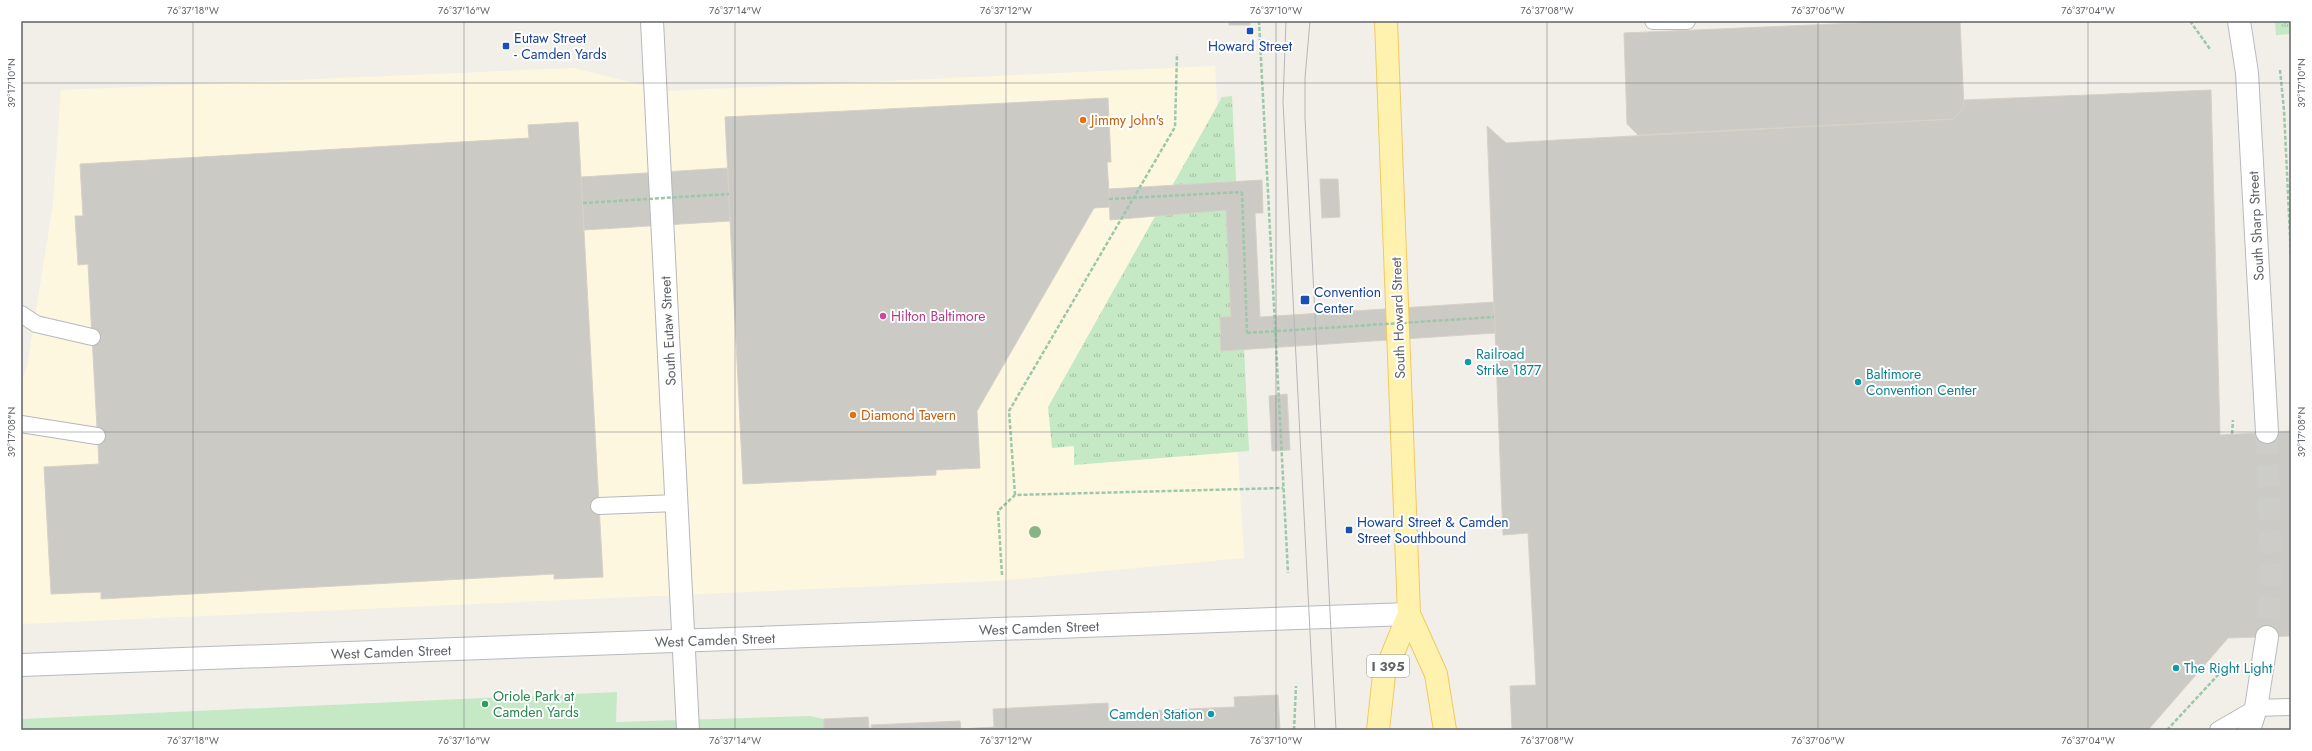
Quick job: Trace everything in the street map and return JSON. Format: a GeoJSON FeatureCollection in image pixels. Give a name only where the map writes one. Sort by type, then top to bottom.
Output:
{"type":"FeatureCollection","features":[{"type":"Feature","properties":{"kind":"main road","name":"South Howard Street"},"geometry":{"type":"LineString","coordinates":[[1386,21],[1409,614],[1436,674],[1445,730]]}},
{"type":"Feature","properties":{"kind":"main road","name":"South Howard Street"},"geometry":{"type":"LineString","coordinates":[[1378,730],[1384,675],[1409,614]]}},
{"type":"Feature","properties":{"kind":"street","name":"South Eutaw Street"},"geometry":{"type":"LineString","coordinates":[[652,21],[688,730]]}},
{"type":"Feature","properties":{"kind":"street","name":"South Sharp Street"},"geometry":{"type":"LineString","coordinates":[[2239,21],[2247,73],[2267,432]]}},
{"type":"Feature","properties":{"kind":"street","name":"West Camden Street"},"geometry":{"type":"LineString","coordinates":[[21,666],[1409,614]]}},
{"type":"Feature","properties":{"kind":"street"},"geometry":{"type":"LineString","coordinates":[[2249,730],[2256,708],[2267,637]]}},
{"type":"Feature","properties":{"kind":"lane"},"geometry":{"type":"LineString","coordinates":[[1652,21],[1687,21]]}},
{"type":"Feature","properties":{"kind":"lane"},"geometry":{"type":"LineString","coordinates":[[21,314],[36,324],[92,337]]}},
{"type":"Feature","properties":{"kind":"lane"},"geometry":{"type":"LineString","coordinates":[[21,424],[97,436]]}},
{"type":"Feature","properties":{"kind":"lane"},"geometry":{"type":"LineString","coordinates":[[599,506],[677,503]]}},
{"type":"Feature","properties":{"kind":"lane"},"geometry":{"type":"LineString","coordinates":[[2218,730],[2256,708],[2291,707]]}},
{"type":"Feature","properties":{"kind":"path"},"geometry":{"type":"LineString","coordinates":[[1259,21],[1288,573]]}},
{"type":"Feature","properties":{"kind":"path"},"geometry":{"type":"LineString","coordinates":[[1015,495],[1009,411],[1175,127],[1176,54]]}},
{"type":"Feature","properties":{"kind":"path"},"geometry":{"type":"LineString","coordinates":[[1109,199],[1242,192],[1247,334],[1494,317]]}},
{"type":"Feature","properties":{"kind":"path"},"geometry":{"type":"LineString","coordinates":[[583,203],[729,194]]}},
{"type":"Feature","properties":{"kind":"path"},"geometry":{"type":"LineString","coordinates":[[1002,575],[998,511],[1015,495],[1283,488]]}},
{"type":"Feature","properties":{"kind":"path"},"geometry":{"type":"LineString","coordinates":[[2167,730],[2236,656]]}},
{"type":"Feature","properties":{"kind":"path"},"geometry":{"type":"LineString","coordinates":[[1294,730],[1296,686]]}},
{"type":"Feature","properties":{"kind":"shaded area"},"geometry":{"type":"Polygon","coordinates":[[[1215,66],[1244,558],[997,581],[21,624],[21,383],[27,367],[53,204],[61,90],[574,68],[667,91],[1215,66]]]}},
{"type":"Feature","properties":{"kind":"green space"},"geometry":{"type":"Polygon","coordinates":[[[2275,21],[2291,21],[2291,34],[2276,35],[2275,21]]]}},
{"type":"Feature","properties":{"kind":"green space"},"geometry":{"type":"Polygon","coordinates":[[[1232,96],[1249,451],[1074,465],[1074,446],[1052,448],[1048,407],[1222,97],[1232,96]]]}},
{"type":"Feature","properties":{"kind":"green space","name":"Oriole Park at Camden Yards"},"geometry":{"type":"Polygon","coordinates":[[[617,692],[616,722],[810,716],[824,719],[824,730],[21,730],[21,719],[617,692]]]}},
{"type":"Feature","properties":{"kind":"building"},"geometry":{"type":"Polygon","coordinates":[[[1229,21],[1250,21],[1250,25],[1229,25],[1229,21]]]}},
{"type":"Feature","properties":{"kind":"building"},"geometry":{"type":"Polygon","coordinates":[[[1905,21],[1960,21],[1964,107],[1953,119],[1638,135],[1627,124],[1624,33],[1905,21]]]}},
{"type":"Feature","properties":{"kind":"building","name":"Baltimore Convention Center"},"geometry":{"type":"Polygon","coordinates":[[[2211,90],[2220,435],[2291,431],[2291,636],[2228,638],[2148,730],[1512,730],[1510,686],[1536,685],[1528,533],[1503,535],[1487,126],[1506,143],[1953,119],[1964,107],[1963,100],[2211,90]]]}},
{"type":"Feature","properties":{"kind":"building"},"geometry":{"type":"Polygon","coordinates":[[[1108,98],[1111,162],[1107,162],[1110,207],[1094,208],[977,411],[980,468],[936,470],[936,475],[743,484],[725,117],[1108,98]]]}},
{"type":"Feature","properties":{"kind":"building"},"geometry":{"type":"Polygon","coordinates":[[[578,122],[603,577],[554,579],[554,574],[101,599],[101,592],[51,594],[44,467],[99,464],[88,264],[78,265],[75,216],[83,216],[80,164],[529,138],[528,125],[578,122]]]}},
{"type":"Feature","properties":{"kind":"building"},"geometry":{"type":"Polygon","coordinates":[[[728,168],[730,221],[584,230],[581,177],[728,168]]]}},
{"type":"Feature","properties":{"kind":"building"},"geometry":{"type":"Polygon","coordinates":[[[1320,179],[1338,179],[1340,217],[1322,218],[1320,179]]]}},
{"type":"Feature","properties":{"kind":"building"},"geometry":{"type":"Polygon","coordinates":[[[1262,180],[1263,213],[1255,213],[1260,317],[1494,302],[1495,333],[1221,351],[1220,317],[1231,317],[1226,210],[1110,220],[1109,189],[1262,180]]]}},
{"type":"Feature","properties":{"kind":"building"},"geometry":{"type":"Polygon","coordinates":[[[1287,394],[1290,450],[1272,451],[1269,396],[1287,394]]]}},
{"type":"Feature","properties":{"kind":"building","name":"Camden Station"},"geometry":{"type":"Polygon","coordinates":[[[1278,695],[1280,730],[824,730],[824,719],[868,717],[869,728],[872,728],[871,725],[960,721],[961,729],[994,727],[993,709],[1108,703],[1109,721],[1144,719],[1143,711],[1235,707],[1234,697],[1278,695]]]}},
{"type":"Feature","properties":{"kind":"tunnel"},"geometry":{"type":"LineString","coordinates":[[2267,432],[2271,574],[2267,637]]}},
{"type":"Feature","properties":{"kind":"tram line"},"geometry":{"type":"LineString","coordinates":[[1286,21],[1283,102],[1315,730]]}},
{"type":"Feature","properties":{"kind":"tram line"},"geometry":{"type":"LineString","coordinates":[[1310,21],[1305,78],[1305,118],[1336,730]]}},
{"type":"Feature","properties":{"kind":"place","name":"Howard Street"},"geometry":{"type":"Point","coordinates":[1250,31]}},
{"type":"Feature","properties":{"kind":"place","name":"Eutaw Street - Camden Yards"},"geometry":{"type":"Point","coordinates":[506,46]}},
{"type":"Feature","properties":{"kind":"place","name":"Jimmy John's"},"geometry":{"type":"Point","coordinates":[1083,120]}},
{"type":"Feature","properties":{"kind":"place","name":"Convention Center"},"geometry":{"type":"Point","coordinates":[1305,300]}},
{"type":"Feature","properties":{"kind":"place","name":"Hilton Baltimore"},"geometry":{"type":"Point","coordinates":[883,316]}},
{"type":"Feature","properties":{"kind":"place","name":"Railroad Strike 1877"},"geometry":{"type":"Point","coordinates":[1468,362]}},
{"type":"Feature","properties":{"kind":"place","name":"Baltimore Convention Center"},"geometry":{"type":"Point","coordinates":[1858,382]}},
{"type":"Feature","properties":{"kind":"place","name":"Diamond Tavern"},"geometry":{"type":"Point","coordinates":[853,415]}},
{"type":"Feature","properties":{"kind":"place","name":"Howard Street & Camden Street Southbound"},"geometry":{"type":"Point","coordinates":[1349,530]}},
{"type":"Feature","properties":{"kind":"place","name":"The Right Light"},"geometry":{"type":"Point","coordinates":[2176,668]}},
{"type":"Feature","properties":{"kind":"place","name":"Oriole Park at Camden Yards"},"geometry":{"type":"Point","coordinates":[485,704]}},
{"type":"Feature","properties":{"kind":"place","name":"Camden Station"},"geometry":{"type":"Point","coordinates":[1211,714]}}]}
